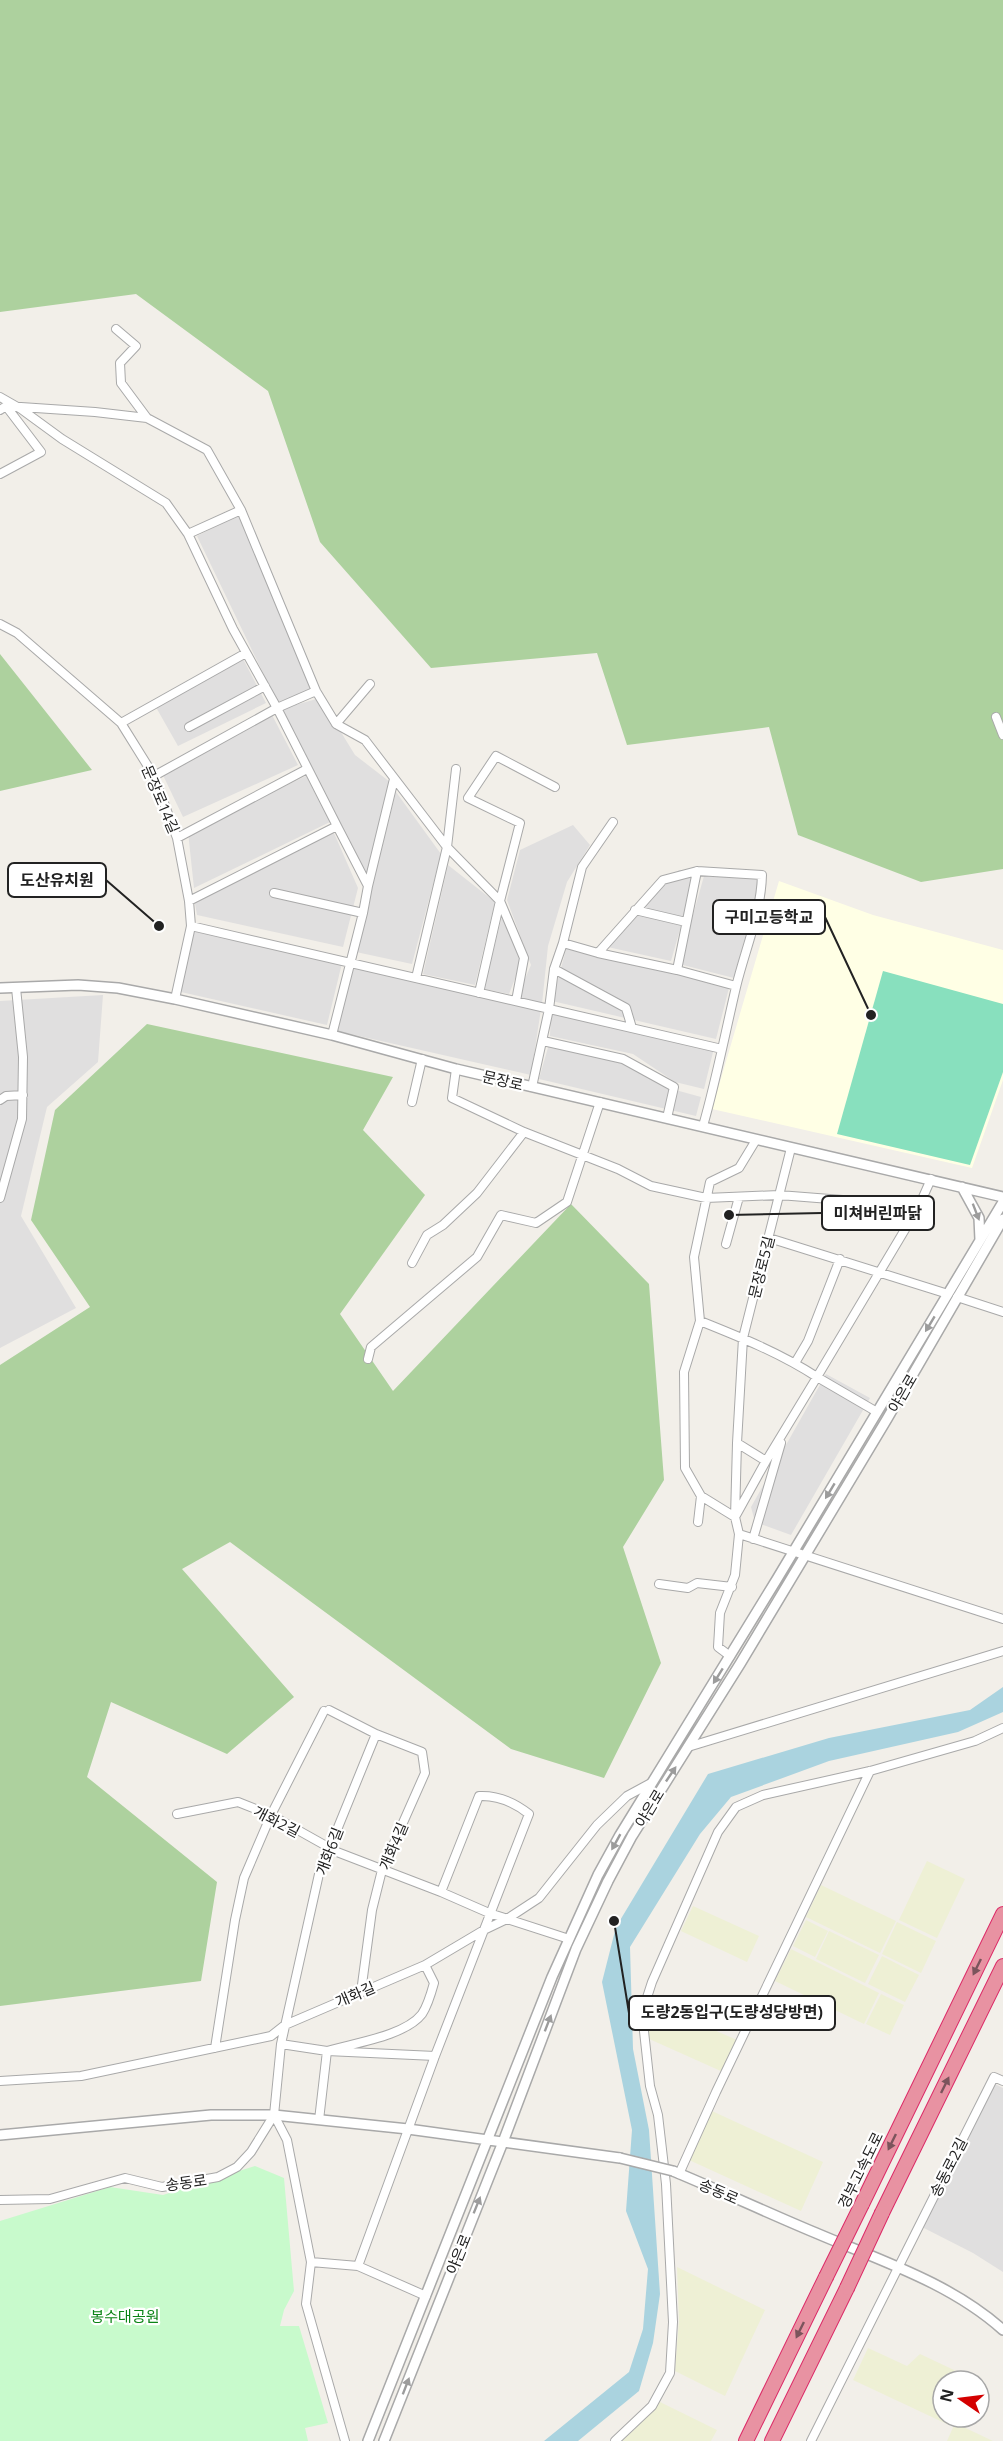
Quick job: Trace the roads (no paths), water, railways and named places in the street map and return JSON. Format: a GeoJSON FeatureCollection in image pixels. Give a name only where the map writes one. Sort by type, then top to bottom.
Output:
{"type":"FeatureCollection","features":[{"type":"Feature","properties":{"kind":"highway","name":"경부고속도로"},"geometry":{"type":"LineString","coordinates":[[746,2441],[1003,1914]]}},
{"type":"Feature","properties":{"kind":"highway"},"geometry":{"type":"LineString","coordinates":[[772,2441],[1003,1966]]}},
{"type":"Feature","properties":{"kind":"street"},"geometry":{"type":"LineString","coordinates":[[116,329],[136,346],[120,363],[121,383],[147,418]]}},
{"type":"Feature","properties":{"kind":"street"},"geometry":{"type":"LineString","coordinates":[[0,397],[21,409],[62,439],[166,503],[188,534],[246,653],[277,708],[368,886]]}},
{"type":"Feature","properties":{"kind":"street"},"geometry":{"type":"LineString","coordinates":[[3,408],[95,412],[147,418],[207,450],[241,510],[316,691],[336,724],[365,740],[447,847],[500,901],[524,958],[516,1001]]}},
{"type":"Feature","properties":{"kind":"street"},"geometry":{"type":"LineString","coordinates":[[0,474],[40,452],[3,408]]}},
{"type":"Feature","properties":{"kind":"street"},"geometry":{"type":"LineString","coordinates":[[188,534],[241,510]]}},
{"type":"Feature","properties":{"kind":"street","name":"문장로14길"},"geometry":{"type":"LineString","coordinates":[[0,624],[17,633],[121,723],[154,776],[177,837],[189,902],[191,926],[175,999]]}},
{"type":"Feature","properties":{"kind":"street"},"geometry":{"type":"LineString","coordinates":[[121,723],[246,653]]}},
{"type":"Feature","properties":{"kind":"street"},"geometry":{"type":"LineString","coordinates":[[336,724],[370,684]]}},
{"type":"Feature","properties":{"kind":"street"},"geometry":{"type":"LineString","coordinates":[[189,727],[265,686]]}},
{"type":"Feature","properties":{"kind":"street"},"geometry":{"type":"LineString","coordinates":[[154,776],[277,708],[316,691]]}},
{"type":"Feature","properties":{"kind":"street"},"geometry":{"type":"LineString","coordinates":[[996,717],[1003,735]]}},
{"type":"Feature","properties":{"kind":"street"},"geometry":{"type":"LineString","coordinates":[[468,798],[495,756],[555,787]]}},
{"type":"Feature","properties":{"kind":"street"},"geometry":{"type":"LineString","coordinates":[[177,837],[307,769]]}},
{"type":"Feature","properties":{"kind":"street"},"geometry":{"type":"LineString","coordinates":[[416,978],[447,847],[456,769]]}},
{"type":"Feature","properties":{"kind":"street"},"geometry":{"type":"LineString","coordinates":[[332,1035],[394,779]]}},
{"type":"Feature","properties":{"kind":"street"},"geometry":{"type":"LineString","coordinates":[[455,790],[520,823],[479,993]]}},
{"type":"Feature","properties":{"kind":"street"},"geometry":{"type":"LineString","coordinates":[[532,1087],[549,1009],[554,969],[582,867],[613,822]]}},
{"type":"Feature","properties":{"kind":"street"},"geometry":{"type":"LineString","coordinates":[[189,902],[337,826]]}},
{"type":"Feature","properties":{"kind":"street"},"geometry":{"type":"LineString","coordinates":[[598,953],[663,880],[697,871],[762,875],[762,894],[736,986],[715,1083],[703,1126]]}},
{"type":"Feature","properties":{"kind":"street"},"geometry":{"type":"LineString","coordinates":[[677,970],[697,871]]}},
{"type":"Feature","properties":{"kind":"street"},"geometry":{"type":"LineString","coordinates":[[274,893],[363,913]]}},
{"type":"Feature","properties":{"kind":"street"},"geometry":{"type":"LineString","coordinates":[[635,910],[686,922]]}},
{"type":"Feature","properties":{"kind":"street"},"geometry":{"type":"LineString","coordinates":[[191,926],[722,1049]]}},
{"type":"Feature","properties":{"kind":"street"},"geometry":{"type":"LineString","coordinates":[[563,943],[736,986]]}},
{"type":"Feature","properties":{"kind":"street"},"geometry":{"type":"LineString","coordinates":[[554,969],[626,1008],[632,1028]]}},
{"type":"Feature","properties":{"kind":"street","name":"문장로"},"geometry":{"type":"LineString","coordinates":[[0,988],[78,985],[118,988],[175,999],[332,1035],[456,1069],[1003,1197]]}},
{"type":"Feature","properties":{"kind":"street"},"geometry":{"type":"LineString","coordinates":[[0,1198],[22,1119],[23,1057],[16,988]]}},
{"type":"Feature","properties":{"kind":"street"},"geometry":{"type":"LineString","coordinates":[[543,1041],[623,1059],[674,1087],[668,1118]]}},
{"type":"Feature","properties":{"kind":"street"},"geometry":{"type":"LineString","coordinates":[[412,1102],[422,1059]]}},
{"type":"Feature","properties":{"kind":"street"},"geometry":{"type":"LineString","coordinates":[[456,1069],[452,1098],[524,1132],[583,1155],[651,1186],[706,1198],[779,1196],[919,1206]]}},
{"type":"Feature","properties":{"kind":"street"},"geometry":{"type":"LineString","coordinates":[[0,1100],[6,1096],[23,1095]]}},
{"type":"Feature","properties":{"kind":"street"},"geometry":{"type":"LineString","coordinates":[[368,1359],[371,1347],[477,1257],[501,1215],[536,1223],[567,1202],[600,1102]]}},
{"type":"Feature","properties":{"kind":"street"},"geometry":{"type":"LineString","coordinates":[[412,1263],[427,1236],[443,1225],[477,1193],[524,1132]]}},
{"type":"Feature","properties":{"kind":"street"},"geometry":{"type":"LineString","coordinates":[[756,1140],[739,1168],[710,1182],[694,1257],[700,1321],[684,1372],[685,1468],[701,1496],[735,1517],[766,1461],[919,1206],[931,1179]]}},
{"type":"Feature","properties":{"kind":"street","name":"문장로5길"},"geometry":{"type":"LineString","coordinates":[[730,1656],[718,1647],[720,1613],[735,1575],[739,1534],[735,1517],[743,1338],[791,1148]]}},
{"type":"Feature","properties":{"kind":"street"},"geometry":{"type":"LineString","coordinates":[[962,1187],[979,1218],[980,1240]]}},
{"type":"Feature","properties":{"kind":"street"},"geometry":{"type":"LineString","coordinates":[[726,1244],[739,1197]]}},
{"type":"Feature","properties":{"kind":"street","name":"야은로"},"geometry":{"type":"LineString","coordinates":[[384,2441],[503,2142],[576,1949],[603,1891],[632,1836],[804,1556],[1003,1202]]}},
{"type":"Feature","properties":{"kind":"street","name":"야은로"},"geometry":{"type":"LineString","coordinates":[[368,2441],[569,1939],[598,1875],[651,1783],[877,1413],[1003,1219]]}},
{"type":"Feature","properties":{"kind":"street"},"geometry":{"type":"LineString","coordinates":[[769,1238],[881,1271],[1003,1312]]}},
{"type":"Feature","properties":{"kind":"street"},"geometry":{"type":"LineString","coordinates":[[795,1363],[808,1341],[840,1259]]}},
{"type":"Feature","properties":{"kind":"street"},"geometry":{"type":"LineString","coordinates":[[700,1321],[743,1338],[795,1363],[877,1413]]}},
{"type":"Feature","properties":{"kind":"street"},"geometry":{"type":"LineString","coordinates":[[753,1539],[783,1434]]}},
{"type":"Feature","properties":{"kind":"street"},"geometry":{"type":"LineString","coordinates":[[737,1443],[766,1461]]}},
{"type":"Feature","properties":{"kind":"street"},"geometry":{"type":"LineString","coordinates":[[698,1522],[701,1496]]}},
{"type":"Feature","properties":{"kind":"street"},"geometry":{"type":"LineString","coordinates":[[739,1534],[1003,1619]]}},
{"type":"Feature","properties":{"kind":"street"},"geometry":{"type":"LineString","coordinates":[[658,1584],[688,1588],[697,1583],[732,1587]]}},
{"type":"Feature","properties":{"kind":"street"},"geometry":{"type":"LineString","coordinates":[[688,1747],[1003,1651]]}},
{"type":"Feature","properties":{"kind":"street"},"geometry":{"type":"LineString","coordinates":[[215,2048],[235,1920],[244,1878],[271,1815],[326,1711],[376,1734]]}},
{"type":"Feature","properties":{"kind":"street"},"geometry":{"type":"LineString","coordinates":[[615,2441],[652,2406],[670,2373],[673,2322],[666,2184],[658,2115],[650,2086],[642,2013],[652,1982],[718,1832],[736,1807],[763,1795],[870,1771],[975,1741],[1003,1728]]}},
{"type":"Feature","properties":{"kind":"street","name":"개화6길"},"geometry":{"type":"LineString","coordinates":[[285,2025],[319,1874],[376,1734]]}},
{"type":"Feature","properties":{"kind":"street","name":"개화4길"},"geometry":{"type":"LineString","coordinates":[[361,1992],[372,1910],[382,1870],[425,1773],[422,1752],[376,1734]]}},
{"type":"Feature","properties":{"kind":"street"},"geometry":{"type":"LineString","coordinates":[[676,2173],[870,1771]]}},
{"type":"Feature","properties":{"kind":"street","name":"개화길"},"geometry":{"type":"LineString","coordinates":[[0,2081],[81,2076],[271,2036],[285,2025],[425,1965],[507,1919],[538,1898],[597,1825],[627,1796],[651,1783]]}},
{"type":"Feature","properties":{"kind":"street"},"geometry":{"type":"LineString","coordinates":[[358,2266],[489,1913],[529,1814],[517,1805],[491,1795],[479,1796],[441,1892]]}},
{"type":"Feature","properties":{"kind":"street","name":"개화2길"},"geometry":{"type":"LineString","coordinates":[[177,1814],[238,1802],[271,1815],[329,1848],[507,1919]]}},
{"type":"Feature","properties":{"kind":"street"},"geometry":{"type":"LineString","coordinates":[[507,1919],[569,1939]]}},
{"type":"Feature","properties":{"kind":"street"},"geometry":{"type":"LineString","coordinates":[[327,2051],[402,2030],[413,2023],[422,2013],[434,1983],[425,1965]]}},
{"type":"Feature","properties":{"kind":"street","name":"송동로"},"geometry":{"type":"LineString","coordinates":[[0,2200],[50,2199],[125,2178],[162,2187],[218,2177],[237,2167],[251,2152],[274,2115],[285,2025]]}},
{"type":"Feature","properties":{"kind":"street"},"geometry":{"type":"LineString","coordinates":[[281,2044],[327,2051],[435,2056]]}},
{"type":"Feature","properties":{"kind":"street"},"geometry":{"type":"LineString","coordinates":[[319,2120],[327,2051]]}},
{"type":"Feature","properties":{"kind":"street","name":"송동로2길"},"geometry":{"type":"LineString","coordinates":[[897,2267],[994,2077],[1003,2081]]}},
{"type":"Feature","properties":{"kind":"street","name":"송동로"},"geometry":{"type":"LineString","coordinates":[[0,2135],[211,2115],[274,2115],[408,2129],[620,2158],[676,2173],[897,2267],[963,2301],[991,2319],[1003,2330]]}},
{"type":"Feature","properties":{"kind":"street"},"geometry":{"type":"LineString","coordinates":[[274,2115],[287,2140],[311,2262],[306,2304],[345,2441]]}},
{"type":"Feature","properties":{"kind":"street"},"geometry":{"type":"LineString","coordinates":[[311,2262],[358,2266],[426,2296]]}},
{"type":"Feature","properties":{"kind":"street"},"geometry":{"type":"LineString","coordinates":[[811,2441],[897,2267]]}},
{"type":"Feature","properties":{"kind":"water"},"geometry":{"type":"Polygon","coordinates":[[[1003,1687],[1003,1712],[958,1732],[829,1761],[731,1797],[700,1834],[630,1947],[633,2049],[649,2130],[660,2294],[653,2343],[639,2391],[578,2441],[544,2441],[629,2372],[643,2329],[648,2269],[626,2211],[632,2130],[602,1982],[616,1927],[708,1774],[829,1738],[970,1710],[1003,1687]]]}},
{"type":"Feature","properties":{"kind":"place","name":"도산유치원"},"geometry":{"type":"Point","coordinates":[159,926]}},
{"type":"Feature","properties":{"kind":"place","name":"구미고등학교"},"geometry":{"type":"Point","coordinates":[871,1015]}},
{"type":"Feature","properties":{"kind":"place","name":"미쳐버린파닭"},"geometry":{"type":"Point","coordinates":[729,1215]}},
{"type":"Feature","properties":{"kind":"place","name":"도량2동입구(도량성당방면)"},"geometry":{"type":"Point","coordinates":[614,1921]}},
{"type":"Feature","properties":{"kind":"park label","name":"봉수대공원"},"geometry":{"type":"Point","coordinates":[125,2316]}}]}
